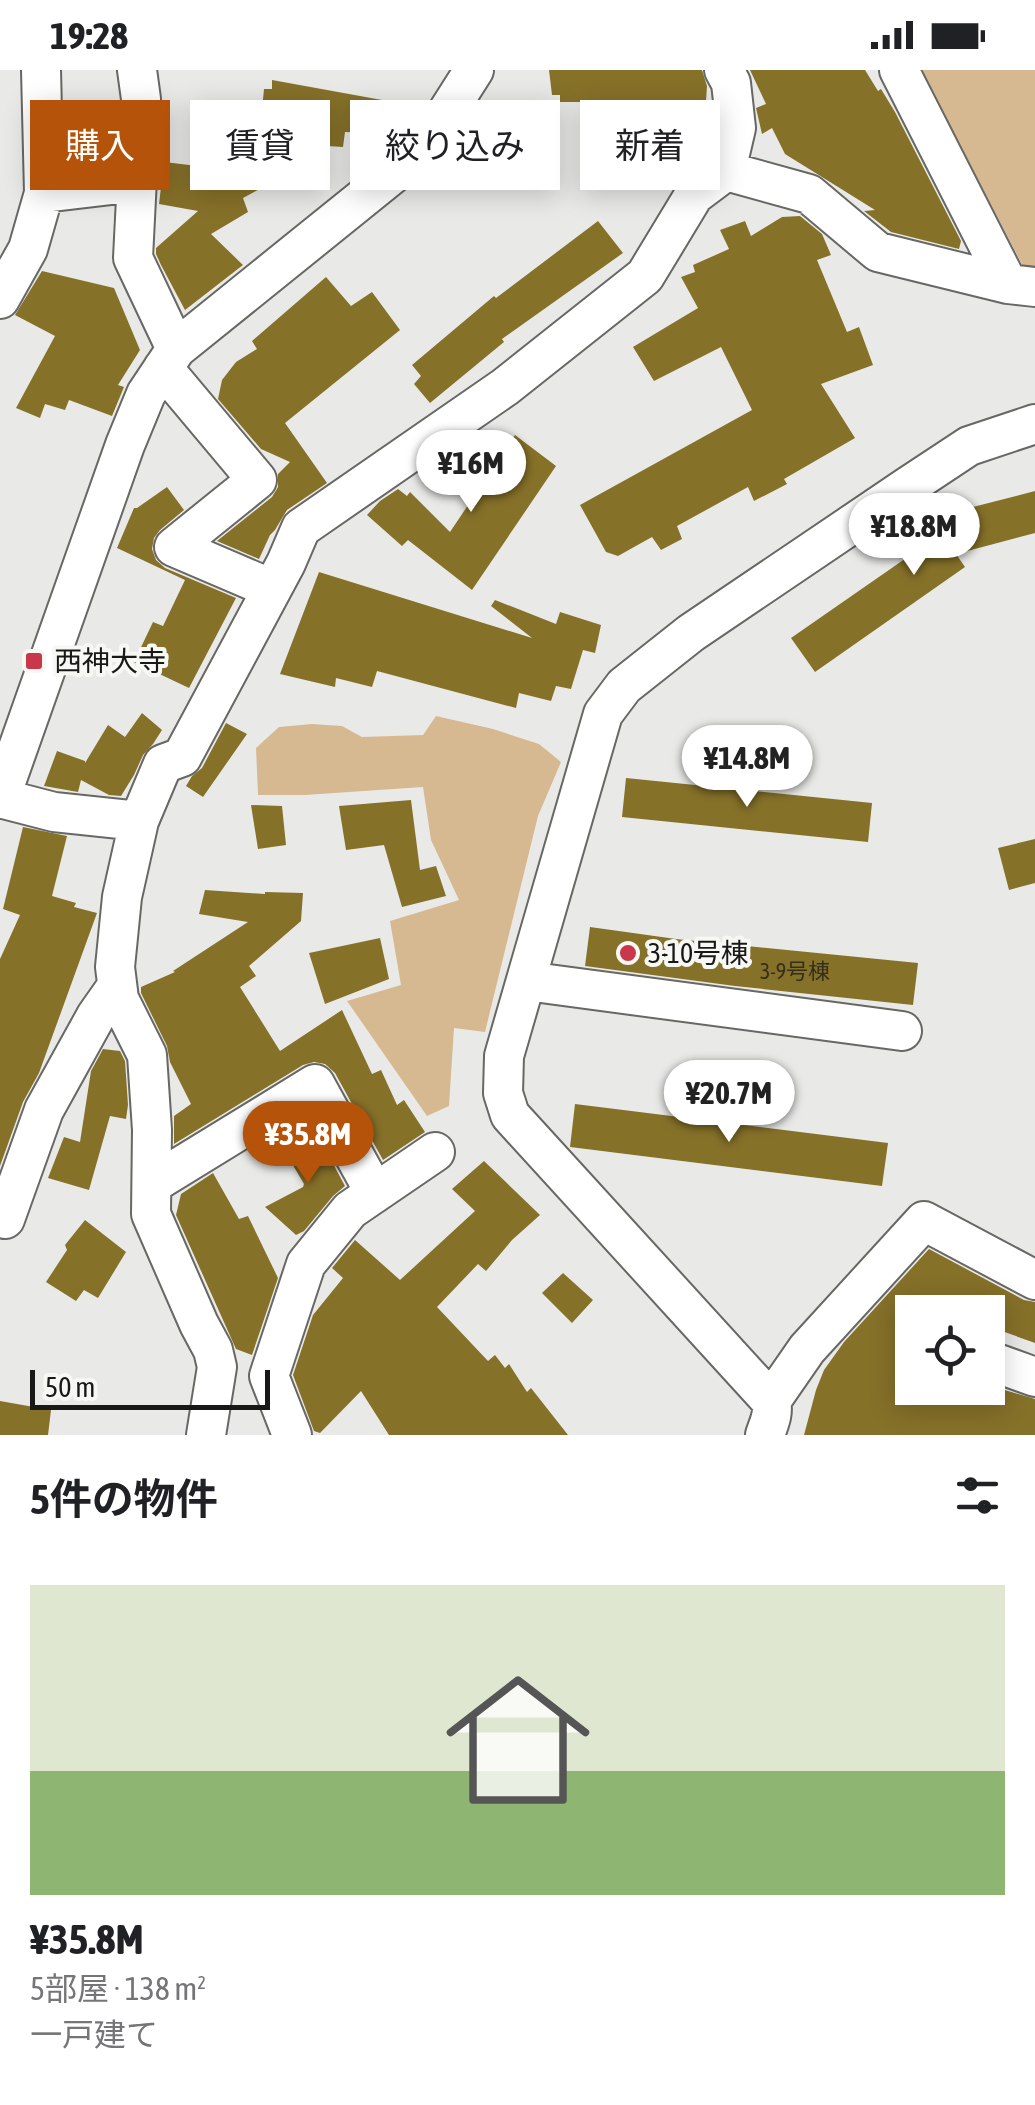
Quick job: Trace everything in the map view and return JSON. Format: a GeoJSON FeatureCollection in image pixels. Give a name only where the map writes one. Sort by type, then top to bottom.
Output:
{"type":"FeatureCollection","features":[{"type":"Feature","properties":{"kind":"street"},"geometry":{"type":"LineString","coordinates":[[0,300],[28,249],[44,193],[41,70]]}},
{"type":"Feature","properties":{"kind":"street"},"geometry":{"type":"LineString","coordinates":[[137,70],[141,100]]}},
{"type":"Feature","properties":{"kind":"street"},"geometry":{"type":"LineString","coordinates":[[139,821],[54,812],[0,798],[146,394],[169,359],[409,162],[474,70]]}},
{"type":"Feature","properties":{"kind":"street"},"geometry":{"type":"LineString","coordinates":[[206,1435],[218,1367],[151,1214],[152,1130],[147,1055],[119,999],[114,968],[122,896],[139,821],[162,764],[182,757],[279,576],[300,528],[505,387],[645,276],[694,195],[726,171],[736,128],[730,83],[724,70]]}},
{"type":"Feature","properties":{"kind":"street"},"geometry":{"type":"LineString","coordinates":[[899,70],[1022,286]]}},
{"type":"Feature","properties":{"kind":"street"},"geometry":{"type":"LineString","coordinates":[[726,171],[809,194],[878,252],[1022,286]]}},
{"type":"Feature","properties":{"kind":"street"},"geometry":{"type":"LineString","coordinates":[[44,193],[69,190]]}},
{"type":"Feature","properties":{"kind":"street"},"geometry":{"type":"LineString","coordinates":[[137,190],[133,258],[169,359],[257,480],[174,547],[279,576]]}},
{"type":"Feature","properties":{"kind":"street"},"geometry":{"type":"LineString","coordinates":[[1035,424],[968,446],[720,613],[624,686],[603,714],[504,1056],[503,1093],[510,1115],[768,1418],[807,1348],[924,1222],[1035,1280]]}},
{"type":"Feature","properties":{"kind":"street"},"geometry":{"type":"LineString","coordinates":[[526,981],[902,1030]]}},
{"type":"Feature","properties":{"kind":"street"},"geometry":{"type":"LineString","coordinates":[[5,1218],[44,1110],[96,1016],[118,986]]}},
{"type":"Feature","properties":{"kind":"street"},"geometry":{"type":"LineString","coordinates":[[152,1184],[315,1084],[375,1193]]}},
{"type":"Feature","properties":{"kind":"street"},"geometry":{"type":"LineString","coordinates":[[292,1435],[269,1376],[306,1264],[350,1210],[435,1152]]}},
{"type":"Feature","properties":{"kind":"street"},"geometry":{"type":"LineString","coordinates":[[215,1357],[269,1376]]}},
{"type":"Feature","properties":{"kind":"street"},"geometry":{"type":"LineString","coordinates":[[1005,1366],[1035,1377]]}},
{"type":"Feature","properties":{"kind":"shaded area"},"geometry":{"type":"Polygon","coordinates":[[[921,70],[1035,70],[1035,276],[1028,276],[921,70]]]}},
{"type":"Feature","properties":{"kind":"shaded area"},"geometry":{"type":"Polygon","coordinates":[[[436,716],[539,744],[561,762],[538,816],[485,1032],[454,1028],[449,1106],[427,1116],[347,1001],[401,985],[390,921],[459,900],[431,840],[423,787],[258,795],[256,748],[279,727],[342,726],[362,737],[423,735],[436,716]]]}},
{"type":"Feature","properties":{"kind":"building"},"geometry":{"type":"Polygon","coordinates":[[[549,70],[702,70],[707,86],[706,100],[560,102],[560,95],[552,95],[549,70]]]}},
{"type":"Feature","properties":{"kind":"building"},"geometry":{"type":"Polygon","coordinates":[[[750,70],[865,70],[895,112],[961,241],[959,249],[891,232],[864,211],[875,210],[785,154],[772,128],[762,134],[756,108],[766,104],[750,70]]]}},
{"type":"Feature","properties":{"kind":"building"},"geometry":{"type":"Polygon","coordinates":[[[272,80],[382,100],[350,100],[350,132],[345,132],[343,147],[330,146],[330,100],[263,100],[264,89],[272,89],[272,80]]]}},
{"type":"Feature","properties":{"kind":"building"},"geometry":{"type":"Polygon","coordinates":[[[170,163],[190,165],[190,190],[258,190],[243,198],[248,212],[211,234],[243,265],[185,310],[156,254],[156,248],[198,211],[159,204],[161,190],[170,190],[170,163]]]}},
{"type":"Feature","properties":{"kind":"building"},"geometry":{"type":"Polygon","coordinates":[[[800,216],[822,234],[831,255],[817,260],[847,332],[859,327],[873,365],[821,384],[855,438],[784,479],[787,484],[754,501],[748,487],[677,526],[682,539],[661,550],[652,537],[618,556],[606,552],[580,505],[752,410],[721,347],[654,381],[633,347],[698,308],[681,277],[695,272],[693,265],[729,249],[720,230],[745,221],[751,236],[782,217],[800,216]]]}},
{"type":"Feature","properties":{"kind":"building"},"geometry":{"type":"Polygon","coordinates":[[[598,221],[623,253],[502,339],[504,342],[430,403],[414,384],[421,376],[412,365],[494,296],[598,221]]]}},
{"type":"Feature","properties":{"kind":"building"},"geometry":{"type":"Polygon","coordinates":[[[42,271],[114,288],[140,350],[118,385],[124,387],[112,416],[69,400],[65,410],[45,404],[40,418],[16,408],[55,336],[15,315],[42,271]]]}},
{"type":"Feature","properties":{"kind":"building"},"geometry":{"type":"Polygon","coordinates":[[[326,277],[351,306],[372,292],[400,330],[285,423],[327,483],[287,510],[259,559],[217,541],[272,497],[278,487],[278,474],[290,462],[261,449],[218,399],[222,380],[236,362],[257,349],[252,341],[326,277]]]}},
{"type":"Feature","properties":{"kind":"building"},"geometry":{"type":"Polygon","coordinates":[[[515,435],[556,466],[472,590],[408,540],[402,546],[367,515],[398,489],[407,496],[410,492],[450,532],[515,435]]]}},
{"type":"Feature","properties":{"kind":"building"},"geometry":{"type":"Polygon","coordinates":[[[167,487],[184,510],[154,538],[156,560],[165,568],[236,598],[189,688],[134,662],[153,622],[163,626],[185,580],[117,548],[134,508],[167,487]]]}},
{"type":"Feature","properties":{"kind":"building"},"geometry":{"type":"Polygon","coordinates":[[[1035,491],[1035,533],[956,554],[965,567],[815,672],[791,638],[971,513],[969,508],[1035,491]]]}},
{"type":"Feature","properties":{"kind":"building"},"geometry":{"type":"Polygon","coordinates":[[[319,572],[532,638],[491,606],[495,600],[556,624],[560,612],[601,625],[595,653],[583,650],[571,689],[556,686],[551,701],[519,693],[516,708],[377,671],[372,687],[336,678],[335,687],[280,674],[319,572]]]}},
{"type":"Feature","properties":{"kind":"building"},"geometry":{"type":"Polygon","coordinates":[[[142,713],[162,730],[121,796],[109,795],[81,780],[78,792],[44,786],[57,751],[85,763],[108,725],[125,737],[142,713]]]}},
{"type":"Feature","properties":{"kind":"building"},"geometry":{"type":"Polygon","coordinates":[[[226,723],[247,734],[203,797],[186,786],[202,768],[226,723]]]}},
{"type":"Feature","properties":{"kind":"building"},"geometry":{"type":"Polygon","coordinates":[[[626,778],[872,803],[868,842],[622,817],[626,778]]]}},
{"type":"Feature","properties":{"kind":"building"},"geometry":{"type":"Polygon","coordinates":[[[411,800],[420,870],[436,866],[446,896],[402,907],[384,845],[346,850],[339,806],[411,800]]]}},
{"type":"Feature","properties":{"kind":"building"},"geometry":{"type":"Polygon","coordinates":[[[251,805],[282,806],[286,845],[258,849],[251,805]]]}},
{"type":"Feature","properties":{"kind":"building"},"geometry":{"type":"Polygon","coordinates":[[[23,827],[67,836],[52,896],[97,913],[39,1073],[23,1102],[0,1166],[0,959],[20,915],[3,909],[23,827]]]}},
{"type":"Feature","properties":{"kind":"building"},"geometry":{"type":"Polygon","coordinates":[[[1035,839],[1035,883],[1009,890],[998,848],[1035,839]]]}},
{"type":"Feature","properties":{"kind":"building"},"geometry":{"type":"Polygon","coordinates":[[[205,890],[303,893],[301,921],[249,966],[256,976],[240,987],[280,1051],[342,1010],[372,1074],[381,1070],[397,1105],[404,1100],[425,1132],[383,1160],[335,1073],[325,1064],[314,1062],[174,1144],[174,1116],[191,1104],[141,987],[175,972],[248,922],[199,914],[205,890]]]}},
{"type":"Feature","properties":{"kind":"building"},"geometry":{"type":"Polygon","coordinates":[[[590,927],[918,963],[913,1005],[585,966],[590,927]]]}},
{"type":"Feature","properties":{"kind":"building"},"geometry":{"type":"Polygon","coordinates":[[[380,938],[389,979],[325,1004],[309,953],[380,938]]]}},
{"type":"Feature","properties":{"kind":"building"},"geometry":{"type":"Polygon","coordinates":[[[103,1049],[120,1051],[125,1061],[128,1105],[126,1119],[110,1116],[89,1190],[48,1178],[64,1137],[80,1142],[91,1071],[103,1049]]]}},
{"type":"Feature","properties":{"kind":"building"},"geometry":{"type":"Polygon","coordinates":[[[575,1104],[888,1143],[882,1186],[570,1147],[575,1104]]]}},
{"type":"Feature","properties":{"kind":"building"},"geometry":{"type":"Polygon","coordinates":[[[317,1134],[345,1186],[296,1235],[265,1207],[303,1187],[284,1150],[317,1134]]]}},
{"type":"Feature","properties":{"kind":"building"},"geometry":{"type":"Polygon","coordinates":[[[484,1161],[540,1215],[486,1271],[478,1264],[437,1307],[488,1361],[495,1355],[505,1368],[509,1364],[527,1392],[531,1388],[568,1435],[389,1435],[361,1391],[320,1433],[314,1431],[293,1375],[313,1315],[343,1278],[332,1268],[355,1240],[400,1280],[475,1211],[452,1189],[484,1161]]]}},
{"type":"Feature","properties":{"kind":"building"},"geometry":{"type":"Polygon","coordinates":[[[213,1173],[239,1219],[248,1216],[278,1278],[252,1355],[236,1349],[176,1215],[181,1194],[213,1173]]]}},
{"type":"Feature","properties":{"kind":"building"},"geometry":{"type":"Polygon","coordinates":[[[85,1220],[126,1252],[98,1298],[84,1290],[76,1301],[46,1282],[67,1250],[65,1245],[85,1220]]]}},
{"type":"Feature","properties":{"kind":"building"},"geometry":{"type":"Polygon","coordinates":[[[929,1249],[1024,1300],[1035,1302],[1035,1343],[1005,1332],[1005,1295],[895,1295],[895,1405],[1005,1405],[1005,1390],[1035,1399],[1035,1435],[804,1435],[824,1370],[844,1342],[929,1249]]]}},
{"type":"Feature","properties":{"kind":"building"},"geometry":{"type":"Polygon","coordinates":[[[563,1273],[593,1300],[572,1323],[542,1293],[563,1273]]]}},
{"type":"Feature","properties":{"kind":"building"},"geometry":{"type":"Polygon","coordinates":[[[0,1401],[51,1410],[48,1435],[0,1435],[0,1401]]]}},
{"type":"Feature","properties":{"kind":"place","name":"西神大寺"},"geometry":{"type":"Point","coordinates":[34,661]}},
{"type":"Feature","properties":{"kind":"place","name":"3-10号棟"},"geometry":{"type":"Point","coordinates":[628,953]}}]}
